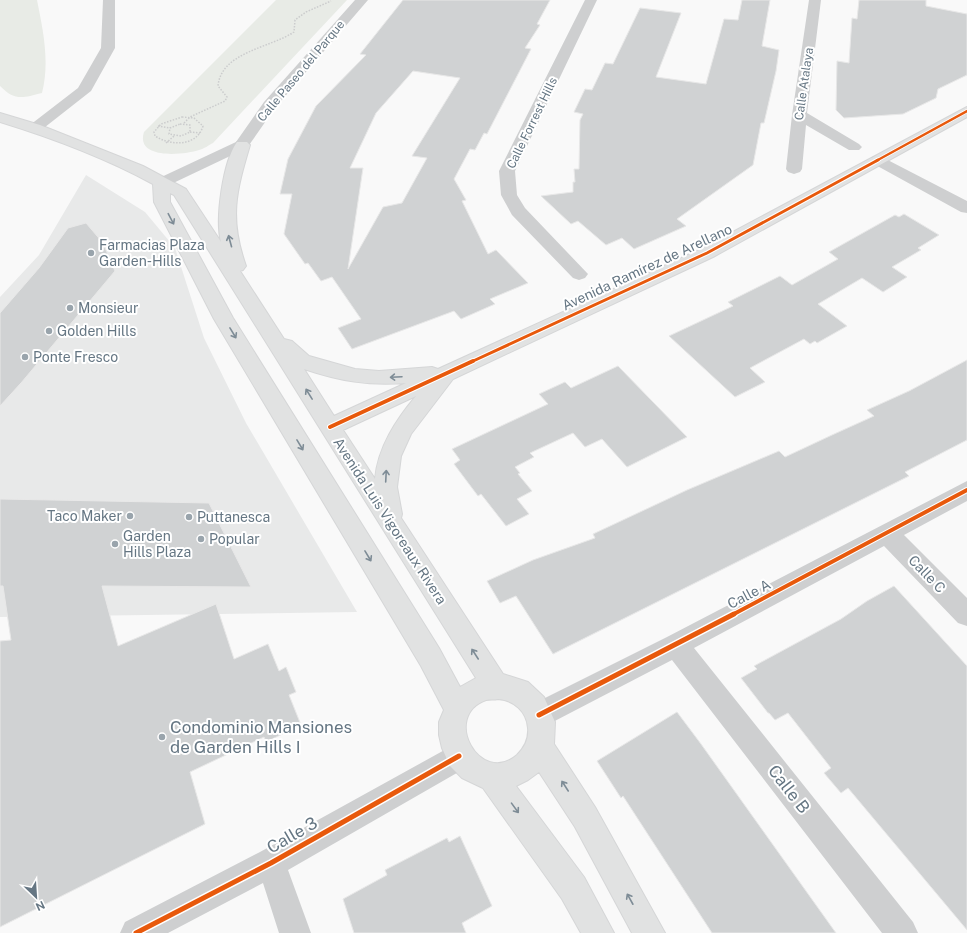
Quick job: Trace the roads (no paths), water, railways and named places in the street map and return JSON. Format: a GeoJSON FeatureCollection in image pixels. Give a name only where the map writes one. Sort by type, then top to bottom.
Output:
{"type":"FeatureCollection","features":[{"type":"Feature","properties":{"kind":"main road","name":"Avenida Ramírez de Arellano"},"geometry":{"type":"LineString","coordinates":[[330,428],[707,253],[967,111]]}},
{"type":"Feature","properties":{"kind":"main road","name":"Avenida Luis Vigoreaux Rivera"},"geometry":{"type":"LineString","coordinates":[[0,117],[35,128],[137,169],[180,192],[273,335],[330,428],[496,686]]}},
{"type":"Feature","properties":{"kind":"main road"},"geometry":{"type":"LineString","coordinates":[[242,145],[229,188],[227,215],[228,237],[245,292]]}},
{"type":"Feature","properties":{"kind":"main road"},"geometry":{"type":"LineString","coordinates":[[161,183],[162,202],[224,319],[430,657],[457,709]]}},
{"type":"Feature","properties":{"kind":"main road"},"geometry":{"type":"LineString","coordinates":[[273,335],[302,361],[329,370],[355,376],[392,377],[449,372]]}},
{"type":"Feature","properties":{"kind":"main road"},"geometry":{"type":"LineString","coordinates":[[395,528],[386,489],[386,469],[392,450],[401,430],[413,412],[449,372]]}},
{"type":"Feature","properties":{"kind":"main road"},"geometry":{"type":"LineString","coordinates":[[496,686],[509,688],[522,694],[532,704],[539,715],[542,737],[539,747],[532,760],[521,770],[507,775],[492,776],[479,773],[468,766],[459,756],[452,738],[453,718],[464,699],[484,688],[496,686]]}},
{"type":"Feature","properties":{"kind":"main road"},"geometry":{"type":"LineString","coordinates":[[539,747],[585,817],[649,933]]}},
{"type":"Feature","properties":{"kind":"main road"},"geometry":{"type":"LineString","coordinates":[[492,776],[573,888],[598,933]]}},
{"type":"Feature","properties":{"kind":"street"},"geometry":{"type":"LineString","coordinates":[[35,128],[84,91],[108,48],[109,0]]}},
{"type":"Feature","properties":{"kind":"street","name":"Calle Paseo del Parque"},"geometry":{"type":"LineString","coordinates":[[242,145],[269,105],[362,0]]}},
{"type":"Feature","properties":{"kind":"street","name":"Calle Forrest Hills"},"geometry":{"type":"LineString","coordinates":[[579,274],[518,211],[509,195],[507,170],[591,0]]}},
{"type":"Feature","properties":{"kind":"street","name":"Calle Atalaya"},"geometry":{"type":"LineString","coordinates":[[794,169],[799,114],[816,0]]}},
{"type":"Feature","properties":{"kind":"street"},"geometry":{"type":"LineString","coordinates":[[799,114],[854,147]]}},
{"type":"Feature","properties":{"kind":"street"},"geometry":{"type":"LineString","coordinates":[[161,183],[242,145]]}},
{"type":"Feature","properties":{"kind":"street"},"geometry":{"type":"LineString","coordinates":[[878,160],[967,208]]}},
{"type":"Feature","properties":{"kind":"street","name":"Calle A"},"geometry":{"type":"LineString","coordinates":[[539,715],[676,645],[967,490]]}},
{"type":"Feature","properties":{"kind":"street","name":"Calle C"},"geometry":{"type":"LineString","coordinates":[[887,533],[967,616]]}},
{"type":"Feature","properties":{"kind":"street","name":"Calle B"},"geometry":{"type":"LineString","coordinates":[[676,645],[902,933]]}},
{"type":"Feature","properties":{"kind":"street","name":"Calle 3"},"geometry":{"type":"LineString","coordinates":[[136,933],[271,863],[459,756]]}},
{"type":"Feature","properties":{"kind":"street"},"geometry":{"type":"LineString","coordinates":[[271,863],[295,933]]}},
{"type":"Feature","properties":{"kind":"place","name":"Farmacias Plaza Garden-Hills"},"geometry":{"type":"Point","coordinates":[91,253]}},
{"type":"Feature","properties":{"kind":"place","name":"Monsieur"},"geometry":{"type":"Point","coordinates":[70,308]}},
{"type":"Feature","properties":{"kind":"place","name":"Golden Hills"},"geometry":{"type":"Point","coordinates":[49,331]}},
{"type":"Feature","properties":{"kind":"place","name":"Ponte Fresco"},"geometry":{"type":"Point","coordinates":[25,357]}},
{"type":"Feature","properties":{"kind":"place","name":"Taco Maker"},"geometry":{"type":"Point","coordinates":[130,516]}},
{"type":"Feature","properties":{"kind":"place","name":"Puttanesca"},"geometry":{"type":"Point","coordinates":[189,517]}},
{"type":"Feature","properties":{"kind":"place","name":"Popular"},"geometry":{"type":"Point","coordinates":[201,539]}},
{"type":"Feature","properties":{"kind":"place","name":"Garden Hills Plaza"},"geometry":{"type":"Point","coordinates":[115,544]}},
{"type":"Feature","properties":{"kind":"place","name":"Condominio Mansiones de Garden Hills I"},"geometry":{"type":"Point","coordinates":[162,737]}}]}
